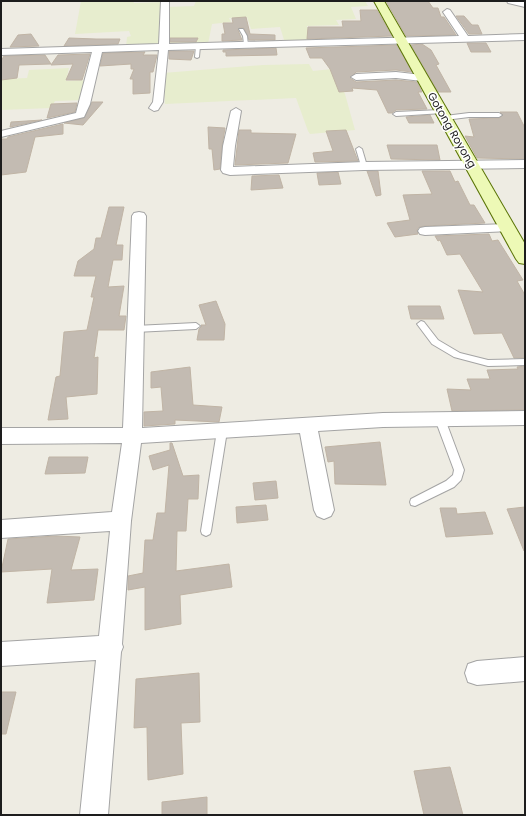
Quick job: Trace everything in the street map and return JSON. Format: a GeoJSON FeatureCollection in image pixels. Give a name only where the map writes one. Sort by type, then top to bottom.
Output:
{"type":"FeatureCollection","features":[{"type":"Feature","properties":{"kind":"street"},"geometry":{"type":"LineString","coordinates":[[154,108],[158,102],[164,46],[165,1]]}},
{"type":"Feature","properties":{"kind":"street","name":"Gotong Royong"},"geometry":{"type":"LineString","coordinates":[[379,1],[525,259]]}},
{"type":"Feature","properties":{"kind":"street"},"geometry":{"type":"LineString","coordinates":[[511,1],[525,5]]}},
{"type":"Feature","properties":{"kind":"street"},"geometry":{"type":"LineString","coordinates":[[447,12],[466,39]]}},
{"type":"Feature","properties":{"kind":"street"},"geometry":{"type":"LineString","coordinates":[[2,54],[98,48],[525,38]]}},
{"type":"Feature","properties":{"kind":"street"},"geometry":{"type":"LineString","coordinates":[[1,134],[80,115],[86,100],[87,90],[98,48]]}},
{"type":"Feature","properties":{"kind":"street"},"geometry":{"type":"LineString","coordinates":[[356,77],[396,75],[422,78]]}},
{"type":"Feature","properties":{"kind":"street"},"geometry":{"type":"LineString","coordinates":[[236,111],[229,146],[227,170],[230,171],[364,166],[525,164]]}},
{"type":"Feature","properties":{"kind":"street"},"geometry":{"type":"LineString","coordinates":[[94,815],[111,647],[121,521],[132,436],[138,261],[138,216]]}},
{"type":"Feature","properties":{"kind":"street"},"geometry":{"type":"LineString","coordinates":[[425,231],[507,228]]}},
{"type":"Feature","properties":{"kind":"street"},"geometry":{"type":"LineString","coordinates":[[1,436],[73,434],[132,436],[384,420],[525,418]]}},
{"type":"Feature","properties":{"kind":"street"},"geometry":{"type":"LineString","coordinates":[[308,425],[324,510]]}},
{"type":"Feature","properties":{"kind":"street"},"geometry":{"type":"LineString","coordinates":[[1,529],[121,521]]}},
{"type":"Feature","properties":{"kind":"street"},"geometry":{"type":"LineString","coordinates":[[1,654],[111,647]]}},
{"type":"Feature","properties":{"kind":"street"},"geometry":{"type":"LineString","coordinates":[[477,673],[525,669]]}},
{"type":"Feature","properties":{"kind":"lane"},"geometry":{"type":"LineString","coordinates":[[241,30],[245,36],[246,44]]}},
{"type":"Feature","properties":{"kind":"lane"},"geometry":{"type":"LineString","coordinates":[[197,57],[198,46]]}},
{"type":"Feature","properties":{"kind":"lane"},"geometry":{"type":"LineString","coordinates":[[396,114],[499,115]]}},
{"type":"Feature","properties":{"kind":"lane"},"geometry":{"type":"LineString","coordinates":[[359,149],[364,166]]}},
{"type":"Feature","properties":{"kind":"lane"},"geometry":{"type":"LineString","coordinates":[[422,324],[435,342],[457,355],[488,363],[525,362]]}},
{"type":"Feature","properties":{"kind":"lane"},"geometry":{"type":"LineString","coordinates":[[135,330],[196,326]]}},
{"type":"Feature","properties":{"kind":"lane"},"geometry":{"type":"LineString","coordinates":[[415,502],[450,484],[458,477],[459,470],[440,419]]}},
{"type":"Feature","properties":{"kind":"lane"},"geometry":{"type":"LineString","coordinates":[[206,532],[222,431]]}},
{"type":"Feature","properties":{"kind":"green space"},"geometry":{"type":"Polygon","coordinates":[[[81,1],[133,1],[134,3],[163,2],[162,45],[126,47],[127,37],[131,36],[129,31],[75,34],[81,1]]]}},
{"type":"Feature","properties":{"kind":"green space"},"geometry":{"type":"Polygon","coordinates":[[[196,1],[365,1],[368,6],[351,7],[356,19],[336,20],[339,25],[307,26],[311,41],[285,43],[280,27],[251,29],[247,17],[229,18],[231,22],[212,24],[208,44],[168,45],[167,7],[194,6],[196,1]]]}},
{"type":"Feature","properties":{"kind":"green space"},"geometry":{"type":"Polygon","coordinates":[[[309,64],[313,71],[332,69],[345,94],[355,130],[310,134],[296,98],[165,104],[163,73],[263,65],[309,64]]]}},
{"type":"Feature","properties":{"kind":"green space"},"geometry":{"type":"Polygon","coordinates":[[[69,68],[66,81],[90,80],[86,100],[55,101],[51,108],[1,110],[1,79],[27,78],[29,70],[69,68]]]}},
{"type":"Feature","properties":{"kind":"building"},"geometry":{"type":"Polygon","coordinates":[[[386,1],[428,1],[433,8],[438,8],[441,17],[444,17],[456,35],[406,36],[386,1]]]}},
{"type":"Feature","properties":{"kind":"building"},"geometry":{"type":"Polygon","coordinates":[[[360,10],[377,10],[392,36],[307,39],[308,27],[343,27],[342,21],[361,21],[360,10]]]}},
{"type":"Feature","properties":{"kind":"building"},"geometry":{"type":"Polygon","coordinates":[[[456,16],[464,16],[472,25],[478,25],[482,34],[469,34],[456,16]]]}},
{"type":"Feature","properties":{"kind":"building"},"geometry":{"type":"Polygon","coordinates":[[[246,17],[250,34],[275,35],[275,40],[249,40],[244,28],[239,28],[238,30],[242,40],[222,41],[222,34],[225,34],[223,23],[233,23],[232,18],[246,17]]]}},
{"type":"Feature","properties":{"kind":"building"},"geometry":{"type":"Polygon","coordinates":[[[31,34],[39,46],[10,47],[18,35],[31,34]]]}},
{"type":"Feature","properties":{"kind":"building"},"geometry":{"type":"Polygon","coordinates":[[[69,38],[120,39],[118,44],[64,46],[69,38]]]}},
{"type":"Feature","properties":{"kind":"building"},"geometry":{"type":"Polygon","coordinates":[[[170,38],[198,38],[196,42],[170,42],[170,38]]]}},
{"type":"Feature","properties":{"kind":"building"},"geometry":{"type":"Polygon","coordinates":[[[467,43],[486,43],[491,52],[471,52],[467,43]]]}},
{"type":"Feature","properties":{"kind":"building"},"geometry":{"type":"Polygon","coordinates":[[[422,44],[431,50],[439,64],[436,65],[451,92],[438,92],[411,45],[422,44]]]}},
{"type":"Feature","properties":{"kind":"building"},"geometry":{"type":"Polygon","coordinates":[[[397,45],[412,72],[396,70],[356,72],[350,78],[356,82],[396,80],[417,82],[422,92],[418,92],[427,109],[396,110],[392,113],[388,113],[377,90],[352,88],[353,91],[339,92],[330,69],[322,58],[310,58],[306,48],[397,45]]]}},
{"type":"Feature","properties":{"kind":"building"},"geometry":{"type":"Polygon","coordinates":[[[276,48],[277,55],[226,56],[226,52],[223,52],[223,50],[276,48]]]}},
{"type":"Feature","properties":{"kind":"building"},"geometry":{"type":"Polygon","coordinates":[[[169,51],[194,51],[191,60],[169,59],[169,51]]]}},
{"type":"Feature","properties":{"kind":"building"},"geometry":{"type":"Polygon","coordinates":[[[145,52],[143,55],[157,55],[153,72],[150,72],[150,93],[133,94],[133,79],[130,79],[134,69],[131,69],[131,64],[100,66],[103,53],[145,52]]]}},
{"type":"Feature","properties":{"kind":"building"},"geometry":{"type":"Polygon","coordinates":[[[90,54],[82,80],[66,80],[73,64],[51,65],[58,55],[90,54]]]}},
{"type":"Feature","properties":{"kind":"building"},"geometry":{"type":"Polygon","coordinates":[[[45,55],[51,64],[19,65],[17,78],[1,80],[1,61],[4,56],[45,55]]]}},
{"type":"Feature","properties":{"kind":"building"},"geometry":{"type":"Polygon","coordinates":[[[92,102],[103,102],[83,125],[64,123],[84,118],[92,102]]]}},
{"type":"Feature","properties":{"kind":"building"},"geometry":{"type":"Polygon","coordinates":[[[77,103],[75,112],[47,118],[51,104],[77,103]]]}},
{"type":"Feature","properties":{"kind":"building"},"geometry":{"type":"Polygon","coordinates":[[[500,112],[517,112],[525,128],[525,159],[477,158],[465,136],[474,137],[469,119],[499,118],[503,115],[500,112]]]}},
{"type":"Feature","properties":{"kind":"building"},"geometry":{"type":"Polygon","coordinates":[[[430,115],[434,123],[409,123],[406,117],[430,115]]]}},
{"type":"Feature","properties":{"kind":"building"},"geometry":{"type":"Polygon","coordinates":[[[42,120],[10,127],[11,122],[42,120]]]}},
{"type":"Feature","properties":{"kind":"building"},"geometry":{"type":"Polygon","coordinates":[[[63,124],[63,134],[35,137],[26,172],[1,175],[1,139],[7,139],[8,137],[63,124]]]}},
{"type":"Feature","properties":{"kind":"building"},"geometry":{"type":"Polygon","coordinates":[[[208,127],[225,128],[220,169],[214,170],[212,149],[209,149],[208,127]]]}},
{"type":"Feature","properties":{"kind":"building"},"geometry":{"type":"Polygon","coordinates":[[[239,130],[251,130],[251,133],[296,134],[288,163],[235,165],[239,130]]]}},
{"type":"Feature","properties":{"kind":"building"},"geometry":{"type":"Polygon","coordinates":[[[346,130],[358,161],[315,162],[313,153],[333,151],[326,131],[346,130]]]}},
{"type":"Feature","properties":{"kind":"building"},"geometry":{"type":"Polygon","coordinates":[[[387,145],[437,145],[440,160],[391,159],[387,145]]]}},
{"type":"Feature","properties":{"kind":"building"},"geometry":{"type":"Polygon","coordinates":[[[367,171],[378,171],[381,195],[376,196],[367,171]]]}},
{"type":"Feature","properties":{"kind":"building"},"geometry":{"type":"Polygon","coordinates":[[[422,171],[450,171],[455,182],[458,181],[470,205],[474,205],[485,223],[425,226],[419,227],[417,230],[418,234],[395,237],[387,223],[410,220],[403,195],[432,194],[422,171]]]}},
{"type":"Feature","properties":{"kind":"building"},"geometry":{"type":"Polygon","coordinates":[[[338,172],[341,184],[319,185],[317,173],[338,172]]]}},
{"type":"Feature","properties":{"kind":"building"},"geometry":{"type":"Polygon","coordinates":[[[279,175],[283,188],[251,190],[252,176],[279,175]]]}},
{"type":"Feature","properties":{"kind":"building"},"geometry":{"type":"Polygon","coordinates":[[[109,207],[124,207],[116,245],[123,245],[122,260],[113,260],[108,287],[124,286],[119,316],[126,316],[124,330],[98,330],[94,358],[98,357],[97,394],[66,397],[68,419],[48,420],[56,377],[60,376],[64,332],[87,330],[94,297],[91,297],[96,276],[74,276],[78,261],[94,249],[96,238],[101,238],[109,207]]]}},
{"type":"Feature","properties":{"kind":"building"},"geometry":{"type":"Polygon","coordinates":[[[489,234],[492,241],[498,240],[523,280],[517,281],[525,295],[525,358],[514,358],[502,333],[474,334],[458,290],[483,292],[460,254],[447,255],[440,240],[438,241],[435,236],[489,234]]]}},
{"type":"Feature","properties":{"kind":"building"},"geometry":{"type":"Polygon","coordinates":[[[216,301],[225,324],[224,340],[197,340],[199,329],[202,326],[201,325],[206,325],[199,305],[216,301]]]}},
{"type":"Feature","properties":{"kind":"building"},"geometry":{"type":"Polygon","coordinates":[[[408,306],[440,306],[444,319],[411,319],[408,306]]]}},
{"type":"Feature","properties":{"kind":"building"},"geometry":{"type":"Polygon","coordinates":[[[525,366],[525,410],[452,411],[447,389],[471,390],[467,379],[490,379],[487,370],[518,369],[517,367],[525,366]]]}},
{"type":"Feature","properties":{"kind":"building"},"geometry":{"type":"Polygon","coordinates":[[[190,367],[193,405],[222,407],[219,422],[175,420],[175,424],[144,426],[144,412],[163,411],[161,387],[151,388],[151,372],[190,367]]]}},
{"type":"Feature","properties":{"kind":"building"},"geometry":{"type":"Polygon","coordinates":[[[380,442],[386,485],[335,484],[334,461],[328,462],[325,447],[380,442]]]}},
{"type":"Feature","properties":{"kind":"building"},"geometry":{"type":"Polygon","coordinates":[[[170,443],[172,443],[183,476],[199,475],[198,499],[188,499],[186,531],[177,531],[176,571],[229,564],[232,587],[180,595],[181,624],[145,630],[145,587],[128,590],[128,576],[143,573],[145,540],[153,540],[157,513],[165,513],[169,465],[153,470],[149,456],[170,450],[170,443]]]}},
{"type":"Feature","properties":{"kind":"building"},"geometry":{"type":"Polygon","coordinates":[[[49,457],[88,457],[85,473],[45,474],[49,457]]]}},
{"type":"Feature","properties":{"kind":"building"},"geometry":{"type":"Polygon","coordinates":[[[276,481],[278,498],[255,500],[253,483],[276,481]]]}},
{"type":"Feature","properties":{"kind":"building"},"geometry":{"type":"Polygon","coordinates":[[[266,505],[268,520],[237,523],[236,507],[266,505]]]}},
{"type":"Feature","properties":{"kind":"building"},"geometry":{"type":"Polygon","coordinates":[[[525,507],[525,551],[524,551],[507,509],[525,507]]]}},
{"type":"Feature","properties":{"kind":"building"},"geometry":{"type":"Polygon","coordinates":[[[440,508],[456,508],[457,514],[485,512],[493,534],[446,537],[440,508]]]}},
{"type":"Feature","properties":{"kind":"building"},"geometry":{"type":"Polygon","coordinates":[[[56,536],[80,537],[71,570],[98,569],[94,600],[47,603],[52,569],[1,572],[8,539],[56,536]]]}},
{"type":"Feature","properties":{"kind":"building"},"geometry":{"type":"Polygon","coordinates":[[[199,673],[200,722],[181,723],[183,774],[148,780],[147,727],[134,728],[136,679],[199,673]]]}},
{"type":"Feature","properties":{"kind":"building"},"geometry":{"type":"Polygon","coordinates":[[[1,692],[16,692],[6,734],[1,734],[1,692]]]}},
{"type":"Feature","properties":{"kind":"building"},"geometry":{"type":"Polygon","coordinates":[[[450,767],[463,815],[424,815],[414,771],[450,767]]]}},
{"type":"Feature","properties":{"kind":"building"},"geometry":{"type":"Polygon","coordinates":[[[207,797],[207,815],[162,815],[162,802],[207,797]]]}}]}
